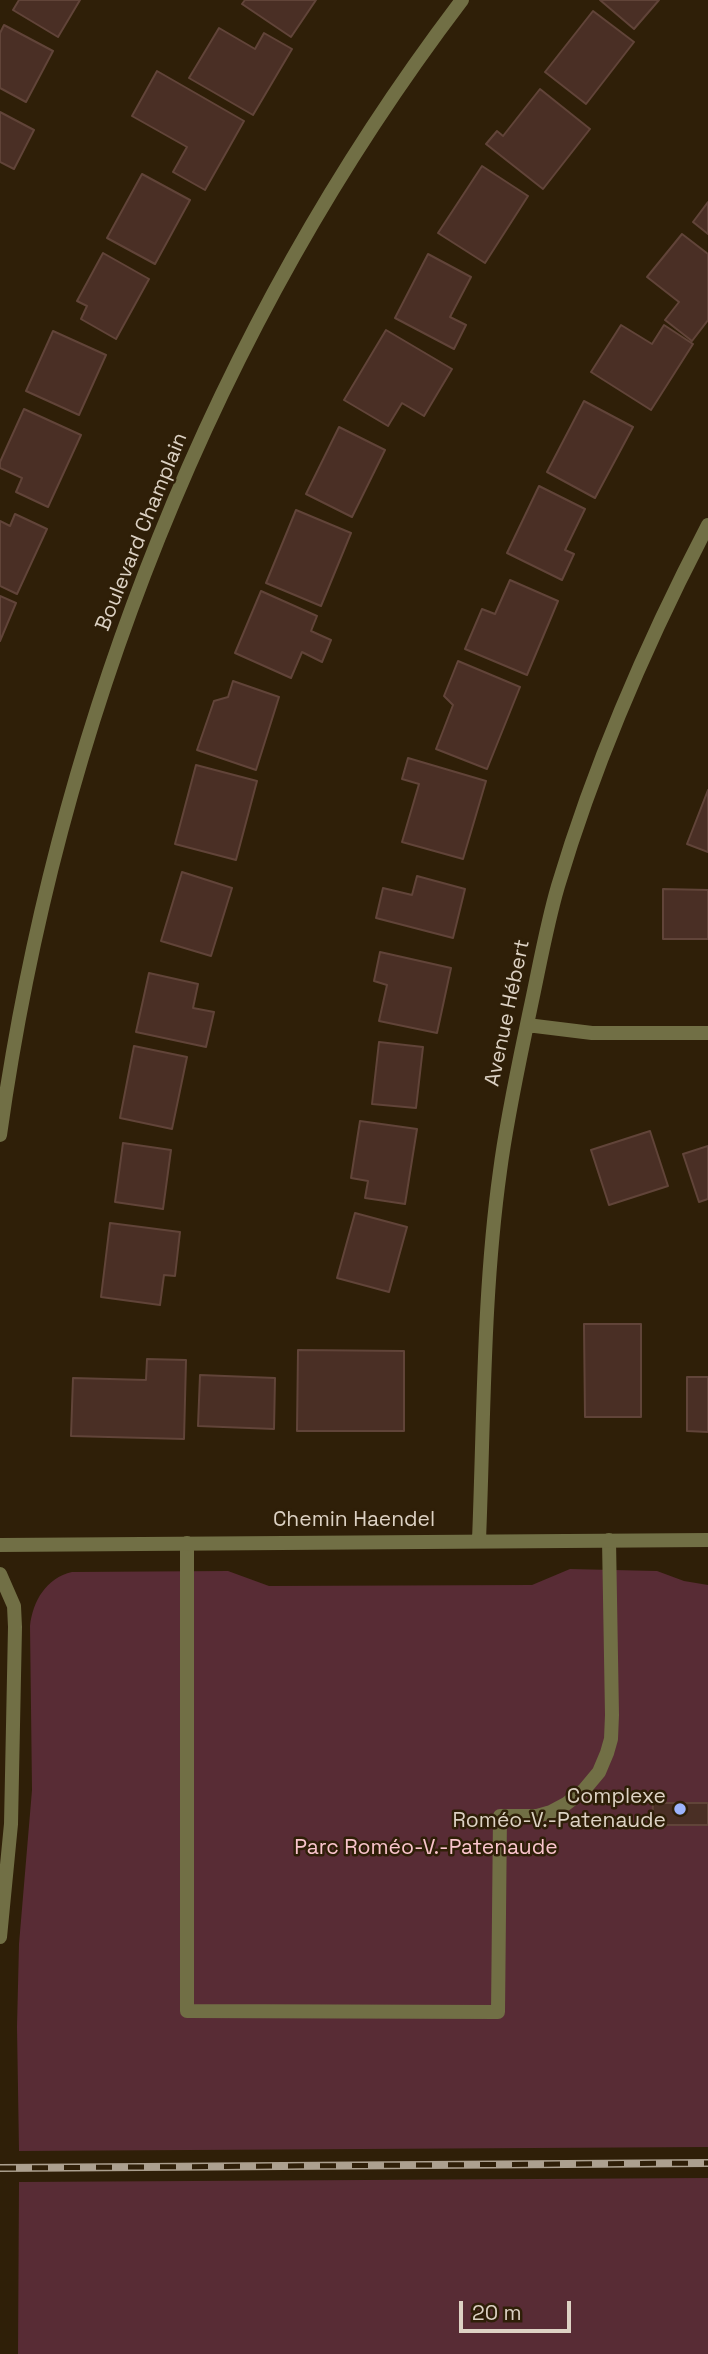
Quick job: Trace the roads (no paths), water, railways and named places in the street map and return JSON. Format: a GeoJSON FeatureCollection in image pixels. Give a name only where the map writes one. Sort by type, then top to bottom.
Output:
{"type":"FeatureCollection","features":[{"type":"Feature","properties":{"kind":"street","name":"Boulevard Champlain"},"geometry":{"type":"LineString","coordinates":[[0,1135],[34,944],[64,817],[98,704],[178,492],[251,335],[316,218],[385,108],[461,0]]}},
{"type":"Feature","properties":{"kind":"street","name":"Avenue Hébert"},"geometry":{"type":"LineString","coordinates":[[479,1540],[484,1368],[494,1226],[508,1119],[527,1025],[558,888],[586,801],[643,658],[708,525]]}},
{"type":"Feature","properties":{"kind":"street"},"geometry":{"type":"LineString","coordinates":[[527,1025],[592,1033],[708,1033]]}},
{"type":"Feature","properties":{"kind":"street"},"geometry":{"type":"LineString","coordinates":[[187,1543],[187,2011],[498,2012],[500,1816],[537,1815],[551,1812],[566,1804],[584,1790],[599,1772],[611,1739],[609,1540]]}},
{"type":"Feature","properties":{"kind":"street","name":"Chemin Haendel"},"geometry":{"type":"LineString","coordinates":[[0,1545],[708,1540]]}},
{"type":"Feature","properties":{"kind":"street"},"geometry":{"type":"LineString","coordinates":[[0,1574],[14,1606],[15,1627],[10,1824],[0,1937]]}},
{"type":"Feature","properties":{"kind":"railway"},"geometry":{"type":"LineString","coordinates":[[0,2168],[708,2163]]}},
{"type":"Feature","properties":{"kind":"place","name":"Complexe Roméo-V.-Patenaude"},"geometry":{"type":"Point","coordinates":[680,1809]}},
{"type":"Feature","properties":{"kind":"park label","name":"Parc Roméo-V.-Patenaude"},"geometry":{"type":"Point","coordinates":[426,1848]}}]}
